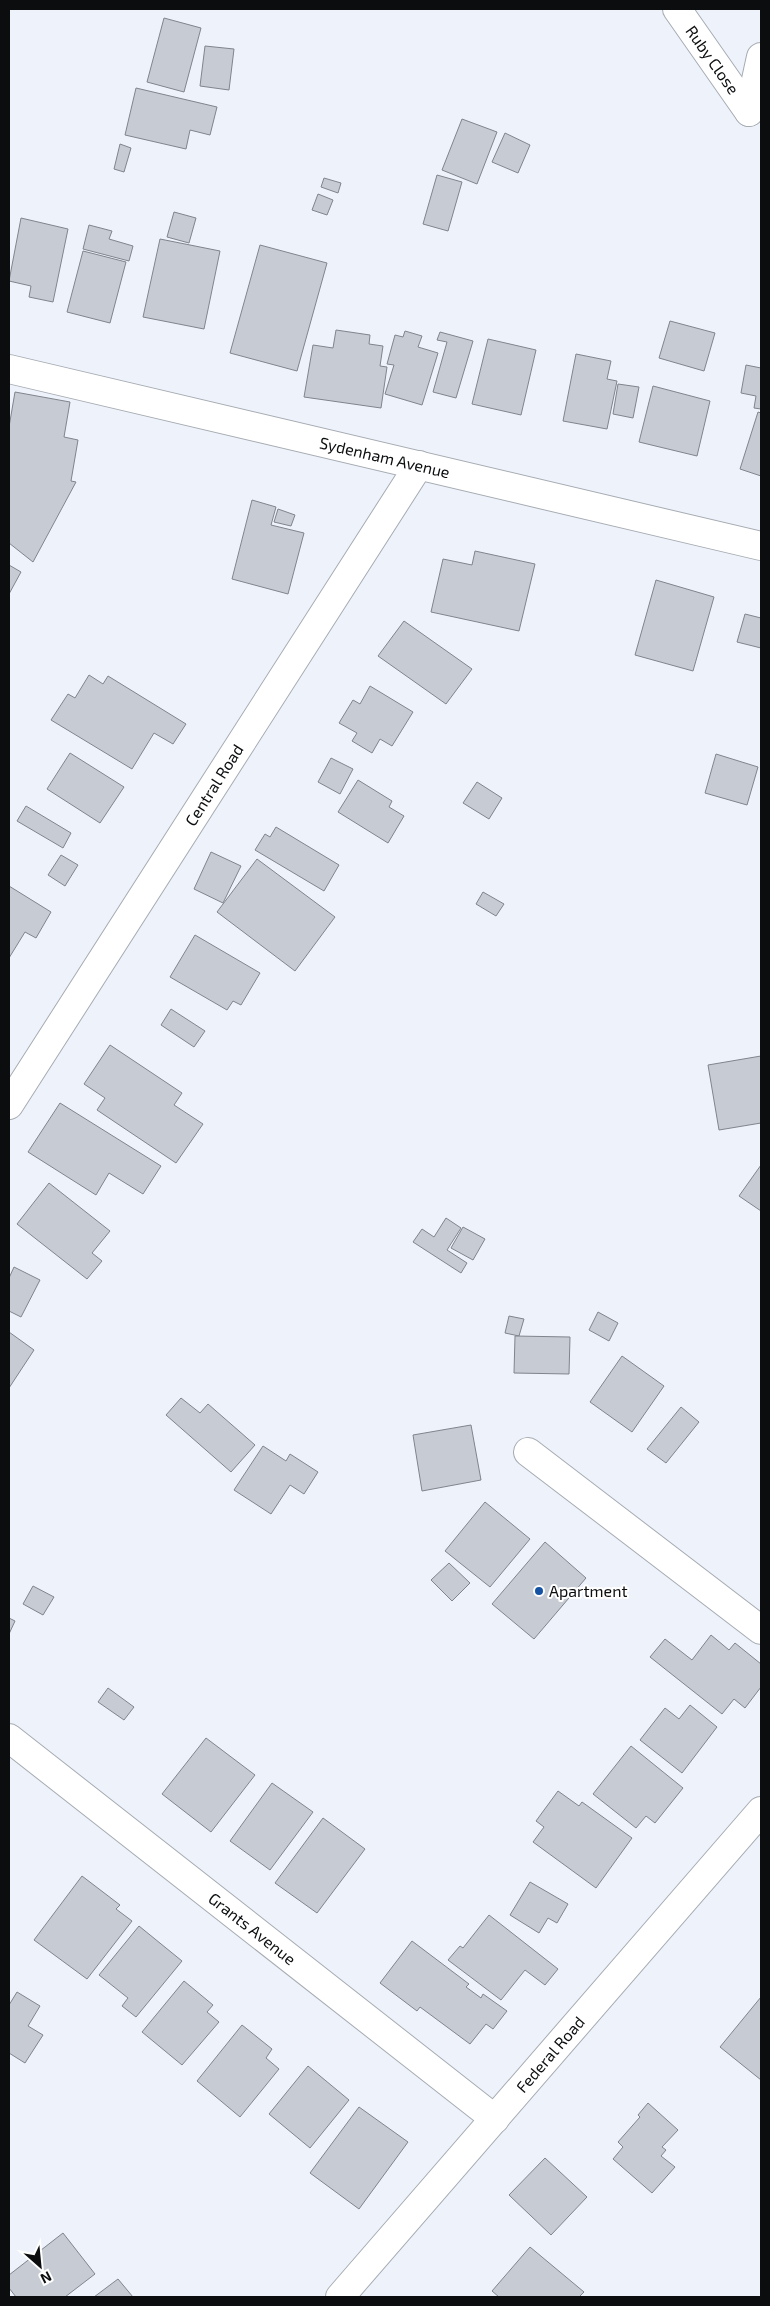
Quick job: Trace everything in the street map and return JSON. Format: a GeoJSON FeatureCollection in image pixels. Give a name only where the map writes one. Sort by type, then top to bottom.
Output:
{"type":"FeatureCollection","features":[{"type":"Feature","properties":{"kind":"street","name":"Ruby Close"},"geometry":{"type":"LineString","coordinates":[[677,9],[749,112],[761,57]]}},
{"type":"Feature","properties":{"kind":"street","name":"Sydenham Avenue"},"geometry":{"type":"LineString","coordinates":[[9,370],[761,546]]}},
{"type":"Feature","properties":{"kind":"street","name":"Central Road"},"geometry":{"type":"LineString","coordinates":[[9,1105],[419,465]]}},
{"type":"Feature","properties":{"kind":"street"},"geometry":{"type":"LineString","coordinates":[[528,1452],[761,1630]]}},
{"type":"Feature","properties":{"kind":"street","name":"Grants Avenue"},"geometry":{"type":"LineString","coordinates":[[9,1738],[495,2119]]}},
{"type":"Feature","properties":{"kind":"street","name":"Federal Road"},"geometry":{"type":"LineString","coordinates":[[340,2297],[761,1811]]}},
{"type":"Feature","properties":{"kind":"building"},"geometry":{"type":"Polygon","coordinates":[[[164,18],[201,28],[184,92],[147,82],[164,18]]]}},
{"type":"Feature","properties":{"kind":"building"},"geometry":{"type":"Polygon","coordinates":[[[205,46],[234,49],[229,90],[200,86],[205,46]]]}},
{"type":"Feature","properties":{"kind":"building"},"geometry":{"type":"Polygon","coordinates":[[[136,88],[217,107],[210,135],[190,130],[186,149],[125,135],[136,88]]]}},
{"type":"Feature","properties":{"kind":"building"},"geometry":{"type":"Polygon","coordinates":[[[462,119],[497,132],[477,184],[442,170],[462,119]]]}},
{"type":"Feature","properties":{"kind":"building"},"geometry":{"type":"Polygon","coordinates":[[[505,133],[530,145],[518,173],[492,162],[505,133]]]}},
{"type":"Feature","properties":{"kind":"building"},"geometry":{"type":"Polygon","coordinates":[[[120,144],[131,148],[124,172],[114,169],[120,144]]]}},
{"type":"Feature","properties":{"kind":"building"},"geometry":{"type":"Polygon","coordinates":[[[437,175],[462,182],[448,231],[423,224],[437,175]]]}},
{"type":"Feature","properties":{"kind":"building"},"geometry":{"type":"Polygon","coordinates":[[[324,178],[341,183],[338,193],[321,187],[324,178]]]}},
{"type":"Feature","properties":{"kind":"building"},"geometry":{"type":"Polygon","coordinates":[[[318,194],[333,200],[327,215],[312,210],[318,194]]]}},
{"type":"Feature","properties":{"kind":"building"},"geometry":{"type":"Polygon","coordinates":[[[174,212],[196,218],[189,243],[167,237],[174,212]]]}},
{"type":"Feature","properties":{"kind":"building"},"geometry":{"type":"Polygon","coordinates":[[[21,218],[68,229],[53,302],[29,297],[31,286],[9,281],[21,218]]]}},
{"type":"Feature","properties":{"kind":"building"},"geometry":{"type":"Polygon","coordinates":[[[89,225],[112,231],[109,239],[133,246],[129,261],[83,249],[89,225]]]}},
{"type":"Feature","properties":{"kind":"building"},"geometry":{"type":"Polygon","coordinates":[[[160,239],[220,251],[204,329],[143,317],[160,239]]]}},
{"type":"Feature","properties":{"kind":"building"},"geometry":{"type":"Polygon","coordinates":[[[260,245],[327,263],[297,371],[230,353],[260,245]]]}},
{"type":"Feature","properties":{"kind":"building"},"geometry":{"type":"Polygon","coordinates":[[[83,251],[126,262],[110,323],[67,312],[83,251]]]}},
{"type":"Feature","properties":{"kind":"building"},"geometry":{"type":"Polygon","coordinates":[[[670,321],[715,333],[704,371],[659,358],[670,321]]]}},
{"type":"Feature","properties":{"kind":"building"},"geometry":{"type":"Polygon","coordinates":[[[336,330],[370,335],[369,344],[383,346],[380,366],[387,367],[381,408],[304,397],[313,345],[333,348],[336,330]]]}},
{"type":"Feature","properties":{"kind":"building"},"geometry":{"type":"Polygon","coordinates":[[[405,331],[422,336],[418,347],[438,353],[422,405],[385,394],[394,365],[387,364],[395,335],[403,337],[405,331]]]}},
{"type":"Feature","properties":{"kind":"building"},"geometry":{"type":"Polygon","coordinates":[[[440,332],[473,341],[456,398],[433,392],[447,342],[437,340],[440,332]]]}},
{"type":"Feature","properties":{"kind":"building"},"geometry":{"type":"Polygon","coordinates":[[[488,339],[536,350],[521,415],[472,404],[488,339]]]}},
{"type":"Feature","properties":{"kind":"building"},"geometry":{"type":"Polygon","coordinates":[[[576,354],[611,361],[607,379],[617,381],[607,429],[563,421],[576,354]]]}},
{"type":"Feature","properties":{"kind":"building"},"geometry":{"type":"Polygon","coordinates":[[[746,365],[761,368],[761,409],[754,408],[756,396],[741,393],[746,365]]]}},
{"type":"Feature","properties":{"kind":"building"},"geometry":{"type":"Polygon","coordinates":[[[618,384],[639,387],[633,418],[613,414],[618,384]]]}},
{"type":"Feature","properties":{"kind":"building"},"geometry":{"type":"Polygon","coordinates":[[[653,386],[710,401],[697,456],[639,442],[653,386]]]}},
{"type":"Feature","properties":{"kind":"building"},"geometry":{"type":"Polygon","coordinates":[[[15,392],[70,402],[64,437],[78,440],[71,481],[76,482],[33,562],[9,543],[9,427],[15,392]]]}},
{"type":"Feature","properties":{"kind":"building"},"geometry":{"type":"Polygon","coordinates":[[[758,412],[761,413],[761,476],[740,469],[758,412]]]}},
{"type":"Feature","properties":{"kind":"building"},"geometry":{"type":"Polygon","coordinates":[[[252,500],[276,507],[271,525],[304,533],[288,594],[232,579],[252,500]]]}},
{"type":"Feature","properties":{"kind":"building"},"geometry":{"type":"Polygon","coordinates":[[[278,509],[295,515],[291,526],[274,522],[278,509]]]}},
{"type":"Feature","properties":{"kind":"building"},"geometry":{"type":"Polygon","coordinates":[[[475,551],[535,564],[519,631],[431,612],[443,559],[472,565],[475,551]]]}},
{"type":"Feature","properties":{"kind":"building"},"geometry":{"type":"Polygon","coordinates":[[[9,565],[21,572],[9,594],[9,565]]]}},
{"type":"Feature","properties":{"kind":"building"},"geometry":{"type":"Polygon","coordinates":[[[656,580],[714,597],[693,671],[635,655],[656,580]]]}},
{"type":"Feature","properties":{"kind":"building"},"geometry":{"type":"Polygon","coordinates":[[[745,614],[761,618],[761,648],[737,642],[745,614]]]}},
{"type":"Feature","properties":{"kind":"building"},"geometry":{"type":"Polygon","coordinates":[[[404,621],[472,669],[446,704],[378,656],[404,621]]]}},
{"type":"Feature","properties":{"kind":"building"},"geometry":{"type":"Polygon","coordinates":[[[89,675],[103,684],[108,676],[186,724],[173,744],[154,733],[132,769],[51,720],[68,694],[75,698],[89,675]]]}},
{"type":"Feature","properties":{"kind":"building"},"geometry":{"type":"Polygon","coordinates":[[[370,686],[413,712],[392,746],[380,739],[372,753],[352,741],[357,733],[339,723],[353,700],[360,704],[370,686]]]}},
{"type":"Feature","properties":{"kind":"building"},"geometry":{"type":"Polygon","coordinates":[[[70,753],[124,787],[100,823],[47,789],[70,753]]]}},
{"type":"Feature","properties":{"kind":"building"},"geometry":{"type":"Polygon","coordinates":[[[716,754],[758,767],[747,805],[705,793],[716,754]]]}},
{"type":"Feature","properties":{"kind":"building"},"geometry":{"type":"Polygon","coordinates":[[[331,758],[353,769],[340,794],[318,782],[331,758]]]}},
{"type":"Feature","properties":{"kind":"building"},"geometry":{"type":"Polygon","coordinates":[[[358,780],[392,801],[389,807],[404,816],[388,843],[338,812],[358,780]]]}},
{"type":"Feature","properties":{"kind":"building"},"geometry":{"type":"Polygon","coordinates":[[[477,782],[502,798],[489,819],[463,803],[477,782]]]}},
{"type":"Feature","properties":{"kind":"building"},"geometry":{"type":"Polygon","coordinates":[[[26,806],[71,833],[63,848],[17,821],[26,806]]]}},
{"type":"Feature","properties":{"kind":"building"},"geometry":{"type":"Polygon","coordinates":[[[276,827],[339,865],[324,891],[255,850],[265,834],[270,837],[276,827]]]}},
{"type":"Feature","properties":{"kind":"building"},"geometry":{"type":"Polygon","coordinates":[[[211,852],[241,866],[223,903],[194,889],[211,852]]]}},
{"type":"Feature","properties":{"kind":"building"},"geometry":{"type":"Polygon","coordinates":[[[61,855],[78,865],[65,886],[48,875],[61,855]]]}},
{"type":"Feature","properties":{"kind":"building"},"geometry":{"type":"Polygon","coordinates":[[[257,859],[335,917],[295,971],[217,912],[257,859]]]}},
{"type":"Feature","properties":{"kind":"building"},"geometry":{"type":"Polygon","coordinates":[[[9,886],[51,912],[36,938],[25,932],[9,958],[9,886]]]}},
{"type":"Feature","properties":{"kind":"building"},"geometry":{"type":"Polygon","coordinates":[[[483,892],[504,904],[496,916],[476,904],[483,892]]]}},
{"type":"Feature","properties":{"kind":"building"},"geometry":{"type":"Polygon","coordinates":[[[195,935],[260,973],[241,1005],[233,1001],[227,1010],[170,977],[195,935]]]}},
{"type":"Feature","properties":{"kind":"building"},"geometry":{"type":"Polygon","coordinates":[[[171,1009],[205,1031],[194,1047],[161,1025],[171,1009]]]}},
{"type":"Feature","properties":{"kind":"building"},"geometry":{"type":"Polygon","coordinates":[[[110,1045],[182,1093],[174,1105],[203,1124],[176,1163],[97,1110],[105,1098],[84,1084],[110,1045]]]}},
{"type":"Feature","properties":{"kind":"building"},"geometry":{"type":"Polygon","coordinates":[[[761,1056],[761,1123],[719,1130],[708,1065],[761,1056]]]}},
{"type":"Feature","properties":{"kind":"building"},"geometry":{"type":"Polygon","coordinates":[[[60,1103],[161,1166],[143,1194],[109,1173],[96,1195],[28,1152],[60,1103]]]}},
{"type":"Feature","properties":{"kind":"building"},"geometry":{"type":"Polygon","coordinates":[[[761,1165],[761,1211],[739,1196],[761,1165]]]}},
{"type":"Feature","properties":{"kind":"building"},"geometry":{"type":"Polygon","coordinates":[[[49,1183],[110,1231],[92,1253],[102,1261],[87,1279],[17,1224],[49,1183]]]}},
{"type":"Feature","properties":{"kind":"building"},"geometry":{"type":"Polygon","coordinates":[[[446,1218],[461,1228],[447,1250],[467,1263],[461,1273],[413,1242],[422,1229],[434,1237],[446,1218]]]}},
{"type":"Feature","properties":{"kind":"building"},"geometry":{"type":"Polygon","coordinates":[[[463,1227],[485,1239],[473,1260],[451,1248],[463,1227]]]}},
{"type":"Feature","properties":{"kind":"building"},"geometry":{"type":"Polygon","coordinates":[[[14,1267],[40,1280],[21,1317],[9,1311],[9,1278],[14,1267]]]}},
{"type":"Feature","properties":{"kind":"building"},"geometry":{"type":"Polygon","coordinates":[[[598,1312],[618,1323],[609,1341],[589,1330],[598,1312]]]}},
{"type":"Feature","properties":{"kind":"building"},"geometry":{"type":"Polygon","coordinates":[[[509,1316],[524,1319],[519,1336],[505,1333],[509,1316]]]}},
{"type":"Feature","properties":{"kind":"building"},"geometry":{"type":"Polygon","coordinates":[[[9,1332],[34,1350],[9,1388],[9,1332]]]}},
{"type":"Feature","properties":{"kind":"building"},"geometry":{"type":"Polygon","coordinates":[[[515,1336],[570,1337],[569,1374],[514,1373],[515,1336]]]}},
{"type":"Feature","properties":{"kind":"building"},"geometry":{"type":"Polygon","coordinates":[[[622,1356],[664,1386],[632,1432],[590,1402],[622,1356]]]}},
{"type":"Feature","properties":{"kind":"building"},"geometry":{"type":"Polygon","coordinates":[[[181,1398],[200,1413],[208,1404],[255,1445],[231,1472],[166,1415],[181,1398]]]}},
{"type":"Feature","properties":{"kind":"building"},"geometry":{"type":"Polygon","coordinates":[[[681,1407],[699,1422],[666,1463],[647,1449],[681,1407]]]}},
{"type":"Feature","properties":{"kind":"building"},"geometry":{"type":"Polygon","coordinates":[[[471,1425],[481,1480],[422,1491],[413,1435],[471,1425]]]}},
{"type":"Feature","properties":{"kind":"building"},"geometry":{"type":"Polygon","coordinates":[[[263,1446],[286,1461],[290,1454],[318,1472],[304,1494],[290,1485],[271,1514],[234,1490],[263,1446]]]}},
{"type":"Feature","properties":{"kind":"building"},"geometry":{"type":"Polygon","coordinates":[[[485,1502],[530,1539],[490,1587],[445,1551],[485,1502]]]}},
{"type":"Feature","properties":{"kind":"building","name":"Apartment"},"geometry":{"type":"Polygon","coordinates":[[[545,1542],[586,1578],[534,1639],[492,1604],[545,1542]]]}},
{"type":"Feature","properties":{"kind":"building"},"geometry":{"type":"Polygon","coordinates":[[[449,1563],[470,1583],[452,1601],[431,1580],[449,1563]]]}},
{"type":"Feature","properties":{"kind":"building"},"geometry":{"type":"Polygon","coordinates":[[[33,1586],[54,1597],[43,1615],[23,1604],[33,1586]]]}},
{"type":"Feature","properties":{"kind":"building"},"geometry":{"type":"Polygon","coordinates":[[[9,1618],[15,1621],[9,1634],[9,1618]]]}},
{"type":"Feature","properties":{"kind":"building"},"geometry":{"type":"Polygon","coordinates":[[[711,1635],[729,1650],[735,1643],[761,1664],[761,1687],[745,1708],[734,1699],[722,1714],[650,1657],[665,1639],[692,1660],[711,1635]]]}},
{"type":"Feature","properties":{"kind":"building"},"geometry":{"type":"Polygon","coordinates":[[[108,1688],[134,1707],[124,1720],[98,1702],[108,1688]]]}},
{"type":"Feature","properties":{"kind":"building"},"geometry":{"type":"Polygon","coordinates":[[[690,1705],[717,1727],[682,1773],[640,1740],[665,1708],[679,1719],[690,1705]]]}},
{"type":"Feature","properties":{"kind":"building"},"geometry":{"type":"Polygon","coordinates":[[[206,1738],[255,1775],[211,1832],[162,1794],[206,1738]]]}},
{"type":"Feature","properties":{"kind":"building"},"geometry":{"type":"Polygon","coordinates":[[[631,1746],[683,1788],[655,1823],[646,1816],[636,1828],[593,1794],[631,1746]]]}},
{"type":"Feature","properties":{"kind":"building"},"geometry":{"type":"Polygon","coordinates":[[[272,1783],[313,1812],[270,1870],[230,1841],[272,1783]]]}},
{"type":"Feature","properties":{"kind":"building"},"geometry":{"type":"Polygon","coordinates":[[[558,1791],[579,1806],[582,1802],[632,1838],[596,1888],[533,1842],[544,1827],[536,1821],[558,1791]]]}},
{"type":"Feature","properties":{"kind":"building"},"geometry":{"type":"Polygon","coordinates":[[[323,1818],[365,1849],[317,1913],[275,1883],[323,1818]]]}},
{"type":"Feature","properties":{"kind":"building"},"geometry":{"type":"Polygon","coordinates":[[[82,1876],[120,1905],[116,1909],[132,1921],[87,1979],[34,1940],[82,1876]]]}},
{"type":"Feature","properties":{"kind":"building"},"geometry":{"type":"Polygon","coordinates":[[[530,1882],[568,1904],[557,1923],[548,1918],[539,1933],[510,1915],[530,1882]]]}},
{"type":"Feature","properties":{"kind":"building"},"geometry":{"type":"Polygon","coordinates":[[[489,1915],[558,1969],[545,1985],[525,1970],[501,2000],[448,1960],[460,1946],[463,1948],[489,1915]]]}},
{"type":"Feature","properties":{"kind":"building"},"geometry":{"type":"Polygon","coordinates":[[[139,1926],[182,1961],[136,2017],[122,2006],[128,1998],[99,1975],[139,1926]]]}},
{"type":"Feature","properties":{"kind":"building"},"geometry":{"type":"Polygon","coordinates":[[[412,1941],[469,1984],[466,1987],[481,1998],[483,1994],[507,2011],[493,2029],[486,2024],[470,2044],[420,2007],[417,2011],[380,1983],[412,1941]]]}},
{"type":"Feature","properties":{"kind":"building"},"geometry":{"type":"Polygon","coordinates":[[[184,1981],[213,2005],[207,2012],[219,2022],[182,2065],[142,2032],[184,1981]]]}},
{"type":"Feature","properties":{"kind":"building"},"geometry":{"type":"Polygon","coordinates":[[[17,1992],[40,2006],[28,2026],[43,2035],[25,2063],[9,2053],[9,2005],[17,1992]]]}},
{"type":"Feature","properties":{"kind":"building"},"geometry":{"type":"Polygon","coordinates":[[[761,1997],[761,2080],[720,2047],[761,1997]]]}},
{"type":"Feature","properties":{"kind":"building"},"geometry":{"type":"Polygon","coordinates":[[[242,2025],[272,2049],[266,2058],[279,2069],[240,2117],[197,2081],[242,2025]]]}},
{"type":"Feature","properties":{"kind":"building"},"geometry":{"type":"Polygon","coordinates":[[[308,2066],[349,2100],[310,2148],[269,2114],[308,2066]]]}},
{"type":"Feature","properties":{"kind":"building"},"geometry":{"type":"Polygon","coordinates":[[[648,2103],[678,2130],[662,2147],[666,2150],[661,2156],[675,2167],[652,2193],[613,2159],[623,2147],[618,2142],[640,2117],[638,2115],[648,2103]]]}},
{"type":"Feature","properties":{"kind":"building"},"geometry":{"type":"Polygon","coordinates":[[[359,2107],[408,2142],[359,2209],[310,2173],[359,2107]]]}},
{"type":"Feature","properties":{"kind":"building"},"geometry":{"type":"Polygon","coordinates":[[[545,2158],[587,2197],[551,2235],[509,2195],[545,2158]]]}},
{"type":"Feature","properties":{"kind":"building"},"geometry":{"type":"Polygon","coordinates":[[[63,2233],[95,2274],[65,2297],[16,2297],[9,2288],[9,2275],[63,2233]]]}},
{"type":"Feature","properties":{"kind":"building"},"geometry":{"type":"Polygon","coordinates":[[[530,2247],[584,2292],[579,2297],[499,2297],[492,2291],[530,2247]]]}},
{"type":"Feature","properties":{"kind":"building"},"geometry":{"type":"Polygon","coordinates":[[[118,2279],[133,2297],[94,2297],[118,2279]]]}},
{"type":"Feature","properties":{"kind":"place","name":"Apartment"},"geometry":{"type":"Point","coordinates":[539,1591]}}]}
